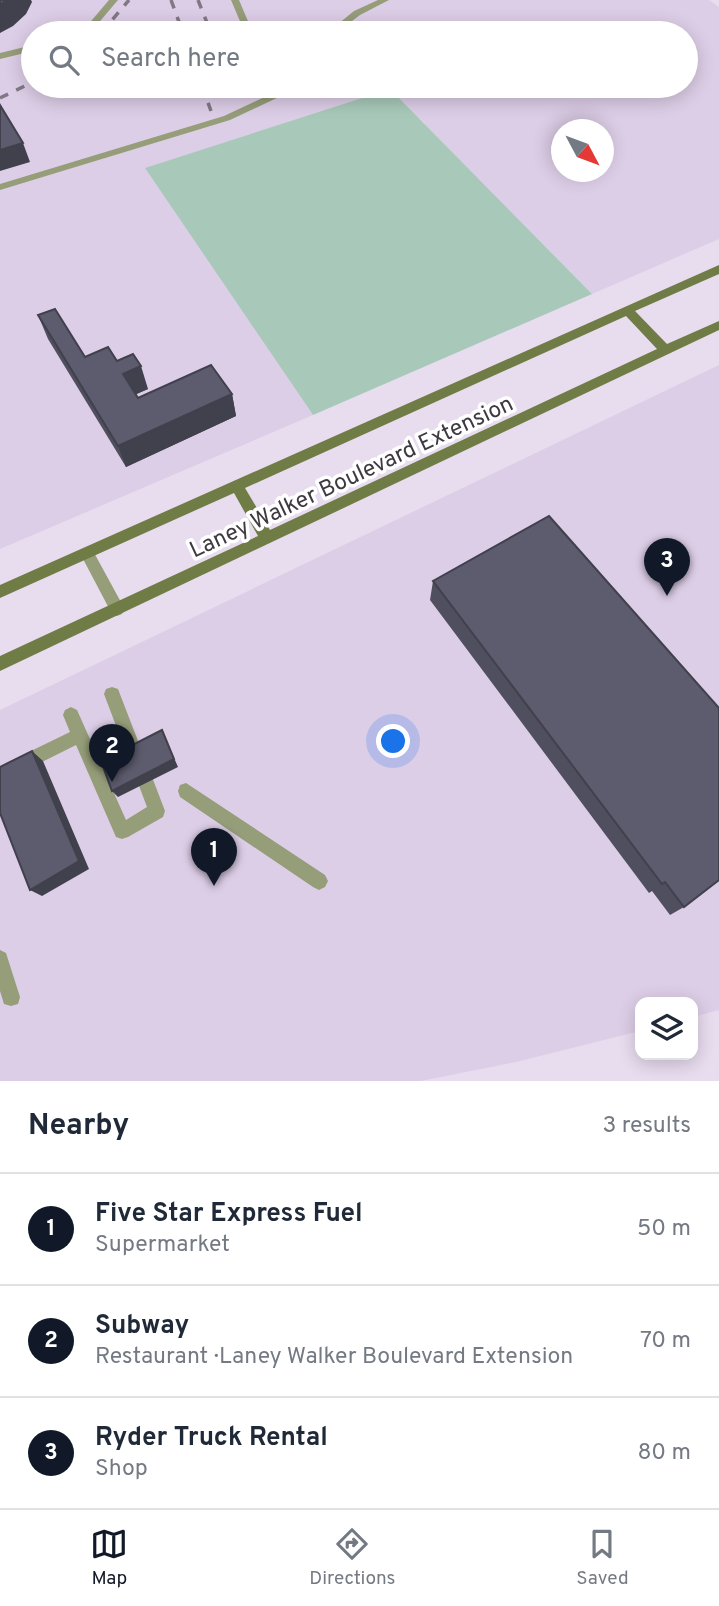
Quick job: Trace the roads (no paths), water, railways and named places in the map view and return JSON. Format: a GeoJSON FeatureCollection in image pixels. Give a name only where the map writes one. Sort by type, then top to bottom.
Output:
{"type":"FeatureCollection","features":[{"type":"Feature","properties":{"kind":"main road","name":"Laney Walker Boulevard Extension"},"geometry":{"type":"LineString","coordinates":[[0,592],[719,269]]}},
{"type":"Feature","properties":{"kind":"main road"},"geometry":{"type":"LineString","coordinates":[[627,310],[666,351]]}},
{"type":"Feature","properties":{"kind":"main road","name":"Laney Walker Boulevard Extension"},"geometry":{"type":"LineString","coordinates":[[0,664],[719,326]]}},
{"type":"Feature","properties":{"kind":"main road"},"geometry":{"type":"LineString","coordinates":[[236,485],[267,538]]}},
{"type":"Feature","properties":{"kind":"lane"},"geometry":{"type":"LineString","coordinates":[[96,21],[114,0]]}},
{"type":"Feature","properties":{"kind":"lane"},"geometry":{"type":"LineString","coordinates":[[235,0],[244,21]]}},
{"type":"Feature","properties":{"kind":"lane"},"geometry":{"type":"LineString","coordinates":[[347,21],[385,0]]}},
{"type":"Feature","properties":{"kind":"lane"},"geometry":{"type":"LineString","coordinates":[[0,56],[21,51]]}},
{"type":"Feature","properties":{"kind":"lane"},"geometry":{"type":"LineString","coordinates":[[0,187],[227,118],[262,98]]}},
{"type":"Feature","properties":{"kind":"lane"},"geometry":{"type":"LineString","coordinates":[[87,553],[117,609]]}},
{"type":"Feature","properties":{"kind":"lane"},"geometry":{"type":"LineString","coordinates":[[112,694],[135,754]]}},
{"type":"Feature","properties":{"kind":"lane"},"geometry":{"type":"LineString","coordinates":[[71,715],[122,831],[157,810],[146,783]]}},
{"type":"Feature","properties":{"kind":"lane"},"geometry":{"type":"LineString","coordinates":[[0,775],[80,735]]}},
{"type":"Feature","properties":{"kind":"lane"},"geometry":{"type":"LineString","coordinates":[[186,791],[319,881]]}},
{"type":"Feature","properties":{"kind":"lane"},"geometry":{"type":"LineString","coordinates":[[0,959],[12,996]]}},
{"type":"Feature","properties":{"kind":"railway"},"geometry":{"type":"LineString","coordinates":[[111,21],[129,0]]}},
{"type":"Feature","properties":{"kind":"railway"},"geometry":{"type":"LineString","coordinates":[[171,0],[179,21]]}},
{"type":"Feature","properties":{"kind":"railway"},"geometry":{"type":"LineString","coordinates":[[198,0],[206,21]]}},
{"type":"Feature","properties":{"kind":"railway"},"geometry":{"type":"LineString","coordinates":[[0,98],[21,88]]}},
{"type":"Feature","properties":{"kind":"railway"},"geometry":{"type":"LineString","coordinates":[[206,98],[211,111]]}},
{"type":"Feature","properties":{"kind":"railway"},"geometry":{"type":"LineString","coordinates":[[236,98],[238,103]]}},
{"type":"Feature","properties":{"kind":"place","name":"Ryder Truck Rental"},"geometry":{"type":"Point","coordinates":[667,596]}},
{"type":"Feature","properties":{"kind":"place","name":"Subway"},"geometry":{"type":"Point","coordinates":[112,782]}},
{"type":"Feature","properties":{"kind":"place","name":"Five Star Express Fuel"},"geometry":{"type":"Point","coordinates":[214,886]}}]}
